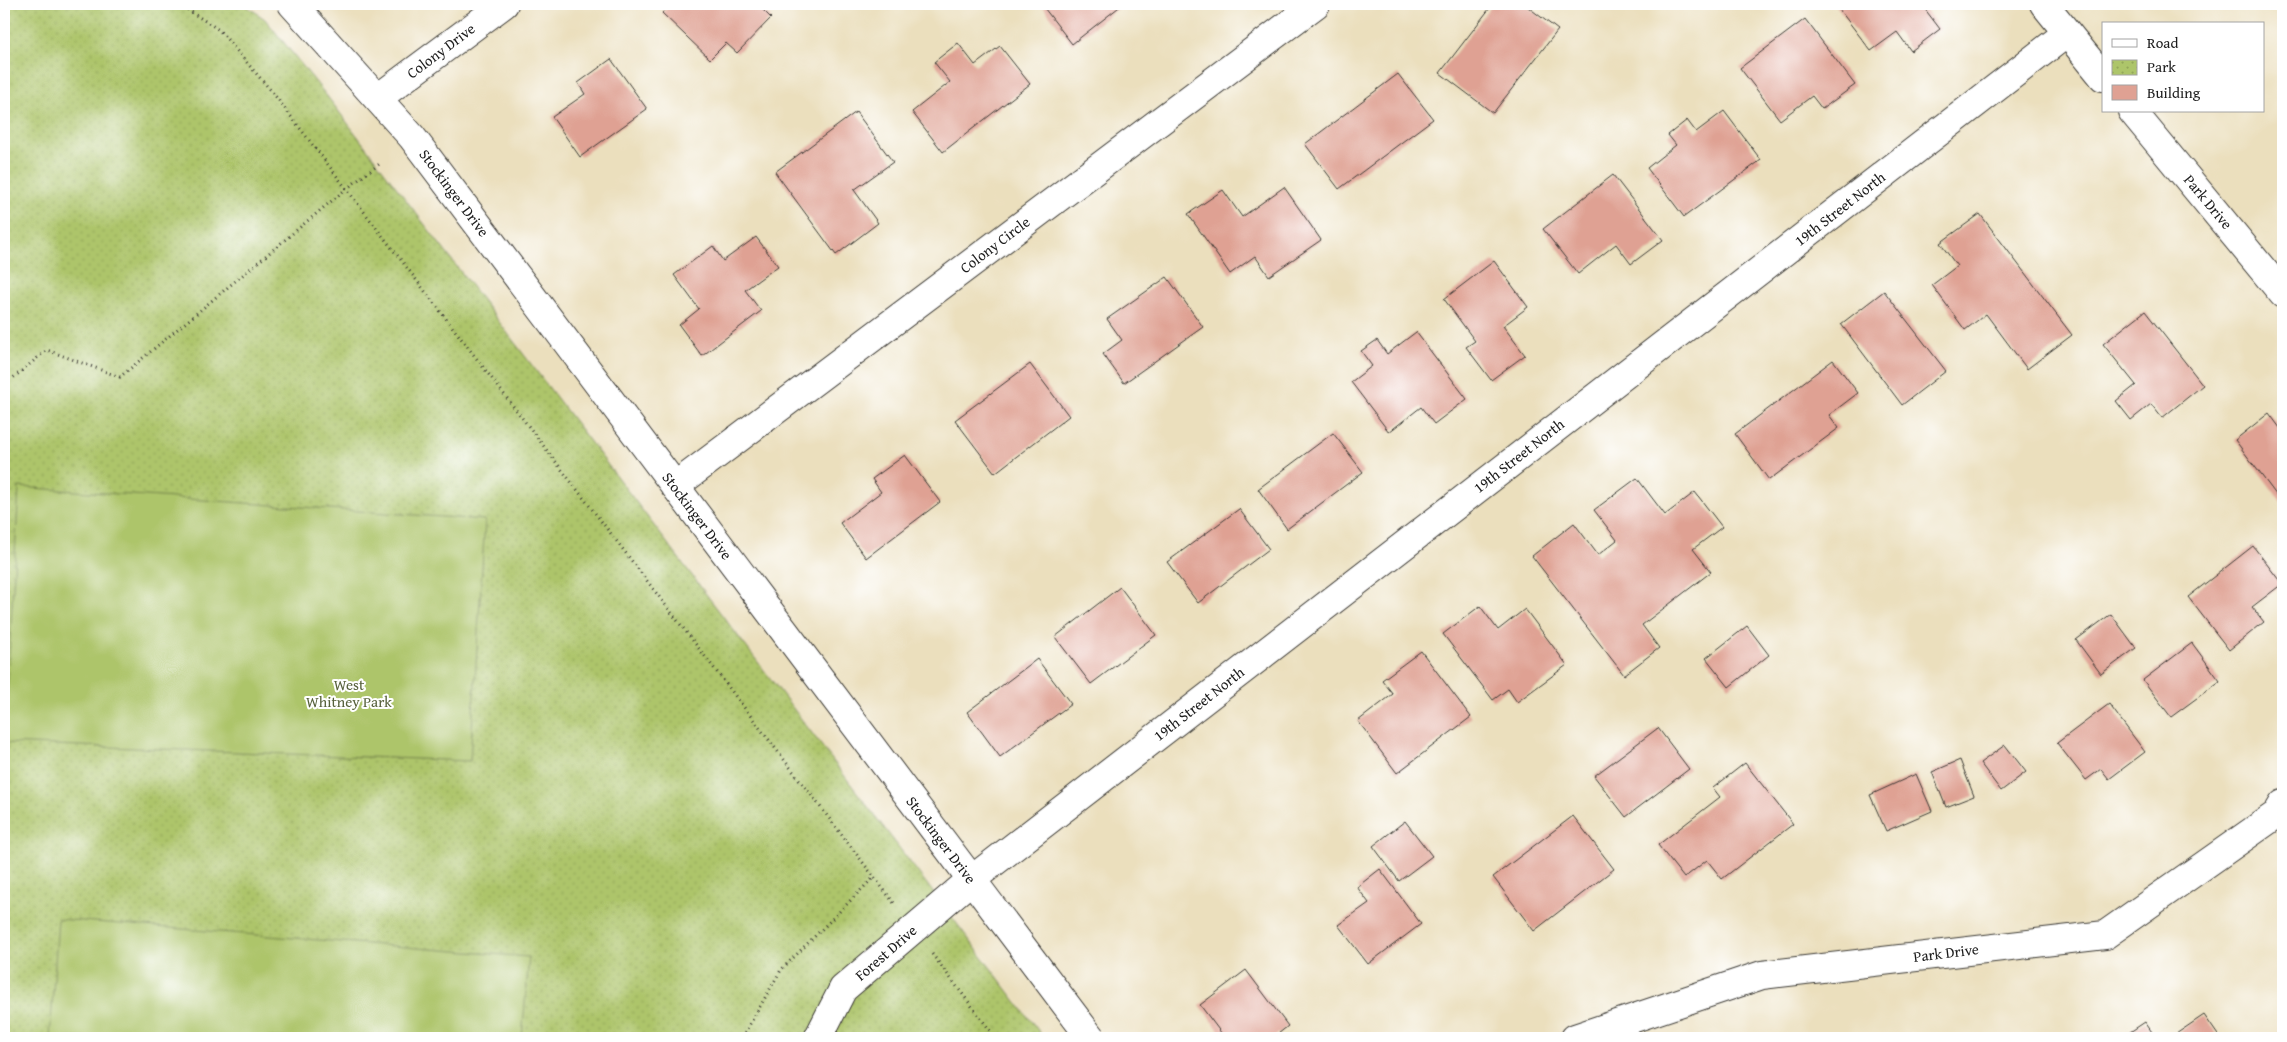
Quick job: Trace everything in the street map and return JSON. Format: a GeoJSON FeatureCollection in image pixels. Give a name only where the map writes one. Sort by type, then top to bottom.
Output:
{"type":"FeatureCollection","features":[{"type":"Feature","properties":{"kind":"street","name":"Stockinger Drive"},"geometry":{"type":"LineString","coordinates":[[292,4],[412,137],[1091,1038]]}},
{"type":"Feature","properties":{"kind":"street","name":"Colony Drive"},"geometry":{"type":"LineString","coordinates":[[378,98],[504,4]]}},
{"type":"Feature","properties":{"kind":"street","name":"Colony Circle"},"geometry":{"type":"LineString","coordinates":[[675,486],[1316,4]]}},
{"type":"Feature","properties":{"kind":"street"},"geometry":{"type":"LineString","coordinates":[[2044,4],[2102,76]]}},
{"type":"Feature","properties":{"kind":"street","name":"19th Street North"},"geometry":{"type":"LineString","coordinates":[[972,880],[2067,33]]}},
{"type":"Feature","properties":{"kind":"street","name":"Park Drive"},"geometry":{"type":"LineString","coordinates":[[2133,112],[2283,294]]}},
{"type":"Feature","properties":{"kind":"street","name":"Park Drive"},"geometry":{"type":"LineString","coordinates":[[1576,1038],[1762,975],[2106,935],[2277,814],[2283,804]]}},
{"type":"Feature","properties":{"kind":"street","name":"Forest Drive"},"geometry":{"type":"LineString","coordinates":[[818,1038],[843,989],[972,880]]}},
{"type":"Feature","properties":{"kind":"path"},"geometry":{"type":"LineString","coordinates":[[179,4],[219,30],[274,93],[996,1038]]}},
{"type":"Feature","properties":{"kind":"path"},"geometry":{"type":"LineString","coordinates":[[4,377],[13,378],[47,350],[120,377],[346,189],[382,162]]}},
{"type":"Feature","properties":{"kind":"path"},"geometry":{"type":"LineString","coordinates":[[744,1038],[747,1029],[782,970],[874,877]]}},
{"type":"Feature","properties":{"kind":"green space","name":"West Whitney Park"},"geometry":{"type":"Polygon","coordinates":[[[4,4],[244,4],[265,19],[330,100],[1044,1038],[4,1038],[4,4]]]}},
{"type":"Feature","properties":{"kind":"green space"},"geometry":{"type":"Polygon","coordinates":[[[19,487],[485,520],[470,761],[4,743],[19,487]]]}},
{"type":"Feature","properties":{"kind":"green space"},"geometry":{"type":"Polygon","coordinates":[[[58,919],[529,957],[522,1038],[50,1038],[58,919]]]}},
{"type":"Feature","properties":{"kind":"building"},"geometry":{"type":"Polygon","coordinates":[[[671,4],[757,4],[771,18],[737,53],[726,43],[710,59],[662,13],[671,4]]]}},
{"type":"Feature","properties":{"kind":"building"},"geometry":{"type":"Polygon","coordinates":[[[1041,4],[1123,4],[1072,44],[1041,4]]]}},
{"type":"Feature","properties":{"kind":"building"},"geometry":{"type":"Polygon","coordinates":[[[1493,4],[1524,4],[1558,30],[1493,113],[1440,73],[1493,4]]]}},
{"type":"Feature","properties":{"kind":"building"},"geometry":{"type":"Polygon","coordinates":[[[1835,4],[1921,4],[1940,29],[1911,51],[1897,32],[1871,51],[1835,4]]]}},
{"type":"Feature","properties":{"kind":"building"},"geometry":{"type":"Polygon","coordinates":[[[1805,19],[1855,85],[1822,109],[1812,96],[1780,120],[1740,68],[1805,19]]]}},
{"type":"Feature","properties":{"kind":"building"},"geometry":{"type":"Polygon","coordinates":[[[958,43],[975,65],[1000,46],[1030,84],[943,152],[912,112],[950,82],[934,62],[958,43]]]}},
{"type":"Feature","properties":{"kind":"building"},"geometry":{"type":"Polygon","coordinates":[[[611,59],[647,109],[580,157],[552,117],[585,94],[578,83],[611,59]]]}},
{"type":"Feature","properties":{"kind":"building"},"geometry":{"type":"Polygon","coordinates":[[[1398,74],[1433,119],[1339,189],[1305,144],[1398,74]]]}},
{"type":"Feature","properties":{"kind":"building"},"geometry":{"type":"Polygon","coordinates":[[[1724,111],[1761,160],[1684,217],[1647,168],[1676,145],[1668,135],[1687,120],[1696,132],[1724,111]]]}},
{"type":"Feature","properties":{"kind":"building"},"geometry":{"type":"Polygon","coordinates":[[[856,112],[893,162],[854,190],[878,223],[836,255],[775,172],[856,112]]]}},
{"type":"Feature","properties":{"kind":"building"},"geometry":{"type":"Polygon","coordinates":[[[1613,175],[1663,240],[1631,264],[1616,244],[1578,274],[1543,229],[1613,175]]]}},
{"type":"Feature","properties":{"kind":"building"},"geometry":{"type":"Polygon","coordinates":[[[1284,187],[1321,240],[1269,276],[1255,256],[1230,274],[1188,214],[1223,190],[1242,217],[1284,187]]]}},
{"type":"Feature","properties":{"kind":"building"},"geometry":{"type":"Polygon","coordinates":[[[1980,214],[2072,335],[2027,369],[1986,314],[1965,330],[1932,285],[1957,266],[1940,243],[1980,214]]]}},
{"type":"Feature","properties":{"kind":"building"},"geometry":{"type":"Polygon","coordinates":[[[756,237],[778,266],[745,290],[761,311],[702,356],[679,325],[699,309],[674,275],[713,246],[723,261],[756,237]]]}},
{"type":"Feature","properties":{"kind":"building"},"geometry":{"type":"Polygon","coordinates":[[[1494,261],[1528,307],[1503,326],[1525,355],[1491,380],[1466,347],[1475,341],[1444,299],[1494,261]]]}},
{"type":"Feature","properties":{"kind":"building"},"geometry":{"type":"Polygon","coordinates":[[[1167,277],[1203,327],[1124,383],[1103,354],[1122,340],[1107,319],[1167,277]]]}},
{"type":"Feature","properties":{"kind":"building"},"geometry":{"type":"Polygon","coordinates":[[[1884,291],[1946,371],[1902,405],[1841,324],[1884,291]]]}},
{"type":"Feature","properties":{"kind":"building"},"geometry":{"type":"Polygon","coordinates":[[[2145,311],[2203,385],[2162,418],[2151,404],[2131,420],[2116,401],[2136,385],[2103,344],[2145,311]]]}},
{"type":"Feature","properties":{"kind":"building"},"geometry":{"type":"Polygon","coordinates":[[[1416,332],[1467,399],[1434,424],[1421,407],[1389,432],[1351,382],[1372,366],[1361,351],[1377,340],[1387,354],[1416,332]]]}},
{"type":"Feature","properties":{"kind":"building"},"geometry":{"type":"Polygon","coordinates":[[[1833,360],[1858,393],[1829,415],[1839,428],[1769,480],[1735,434],[1833,360]]]}},
{"type":"Feature","properties":{"kind":"building"},"geometry":{"type":"Polygon","coordinates":[[[1030,364],[1069,416],[995,473],[955,420],[1030,364]]]}},
{"type":"Feature","properties":{"kind":"building"},"geometry":{"type":"Polygon","coordinates":[[[2269,413],[2283,432],[2283,504],[2235,440],[2269,413]]]}},
{"type":"Feature","properties":{"kind":"building"},"geometry":{"type":"Polygon","coordinates":[[[1333,433],[1363,472],[1287,529],[1258,489],[1333,433]]]}},
{"type":"Feature","properties":{"kind":"building"},"geometry":{"type":"Polygon","coordinates":[[[905,455],[940,502],[866,558],[840,523],[881,492],[872,479],[905,455]]]}},
{"type":"Feature","properties":{"kind":"building"},"geometry":{"type":"Polygon","coordinates":[[[1637,478],[1665,515],[1695,492],[1722,527],[1693,549],[1711,572],[1642,625],[1659,648],[1624,675],[1532,556],[1574,523],[1598,555],[1617,540],[1594,510],[1637,478]]]}},
{"type":"Feature","properties":{"kind":"building"},"geometry":{"type":"Polygon","coordinates":[[[1239,509],[1269,549],[1198,603],[1167,562],[1239,509]]]}},
{"type":"Feature","properties":{"kind":"building"},"geometry":{"type":"Polygon","coordinates":[[[2253,546],[2282,584],[2252,607],[2264,622],[2229,650],[2188,597],[2253,546]]]}},
{"type":"Feature","properties":{"kind":"building"},"geometry":{"type":"Polygon","coordinates":[[[1120,587],[1156,635],[1091,684],[1055,637],[1120,587]]]}},
{"type":"Feature","properties":{"kind":"building"},"geometry":{"type":"Polygon","coordinates":[[[1480,606],[1498,630],[1525,609],[1567,665],[1517,702],[1508,689],[1493,700],[1443,634],[1480,606]]]}},
{"type":"Feature","properties":{"kind":"building"},"geometry":{"type":"Polygon","coordinates":[[[2111,614],[2136,648],[2101,674],[2076,640],[2111,614]]]}},
{"type":"Feature","properties":{"kind":"building"},"geometry":{"type":"Polygon","coordinates":[[[1747,626],[1769,655],[1729,687],[1706,658],[1747,626]]]}},
{"type":"Feature","properties":{"kind":"building"},"geometry":{"type":"Polygon","coordinates":[[[2192,643],[2220,681],[2171,717],[2143,680],[2192,643]]]}},
{"type":"Feature","properties":{"kind":"building"},"geometry":{"type":"Polygon","coordinates":[[[1421,651],[1471,717],[1397,773],[1358,721],[1393,694],[1382,680],[1421,651]]]}},
{"type":"Feature","properties":{"kind":"building"},"geometry":{"type":"Polygon","coordinates":[[[1037,659],[1071,704],[1000,757],[967,712],[1037,659]]]}},
{"type":"Feature","properties":{"kind":"building"},"geometry":{"type":"Polygon","coordinates":[[[2109,704],[2145,752],[2109,779],[2101,769],[2086,780],[2057,743],[2109,704]]]}},
{"type":"Feature","properties":{"kind":"building"},"geometry":{"type":"Polygon","coordinates":[[[1658,728],[1689,769],[1626,817],[1594,776],[1658,728]]]}},
{"type":"Feature","properties":{"kind":"building"},"geometry":{"type":"Polygon","coordinates":[[[2005,745],[2026,772],[2001,791],[1980,763],[2005,745]]]}},
{"type":"Feature","properties":{"kind":"building"},"geometry":{"type":"Polygon","coordinates":[[[1960,760],[1974,796],[1946,807],[1932,772],[1960,760]]]}},
{"type":"Feature","properties":{"kind":"building"},"geometry":{"type":"Polygon","coordinates":[[[1745,763],[1793,824],[1722,879],[1707,860],[1684,878],[1658,845],[1720,797],[1713,788],[1745,763]]]}},
{"type":"Feature","properties":{"kind":"building"},"geometry":{"type":"Polygon","coordinates":[[[1916,774],[1932,811],[1886,831],[1870,795],[1916,774]]]}},
{"type":"Feature","properties":{"kind":"building"},"geometry":{"type":"Polygon","coordinates":[[[1573,816],[1614,869],[1534,931],[1493,877],[1573,816]]]}},
{"type":"Feature","properties":{"kind":"building"},"geometry":{"type":"Polygon","coordinates":[[[1405,821],[1432,856],[1399,881],[1373,846],[1405,821]]]}},
{"type":"Feature","properties":{"kind":"building"},"geometry":{"type":"Polygon","coordinates":[[[1380,869],[1421,924],[1368,964],[1338,925],[1369,903],[1357,887],[1380,869]]]}},
{"type":"Feature","properties":{"kind":"building"},"geometry":{"type":"Polygon","coordinates":[[[1246,970],[1288,1026],[1273,1038],[1225,1038],[1200,1005],[1246,970]]]}},
{"type":"Feature","properties":{"kind":"building"},"geometry":{"type":"Polygon","coordinates":[[[2204,1015],[2220,1038],[2170,1038],[2204,1015]]]}},
{"type":"Feature","properties":{"kind":"building"},"geometry":{"type":"Polygon","coordinates":[[[2145,1022],[2156,1038],[2121,1038],[2145,1022]]]}}]}
